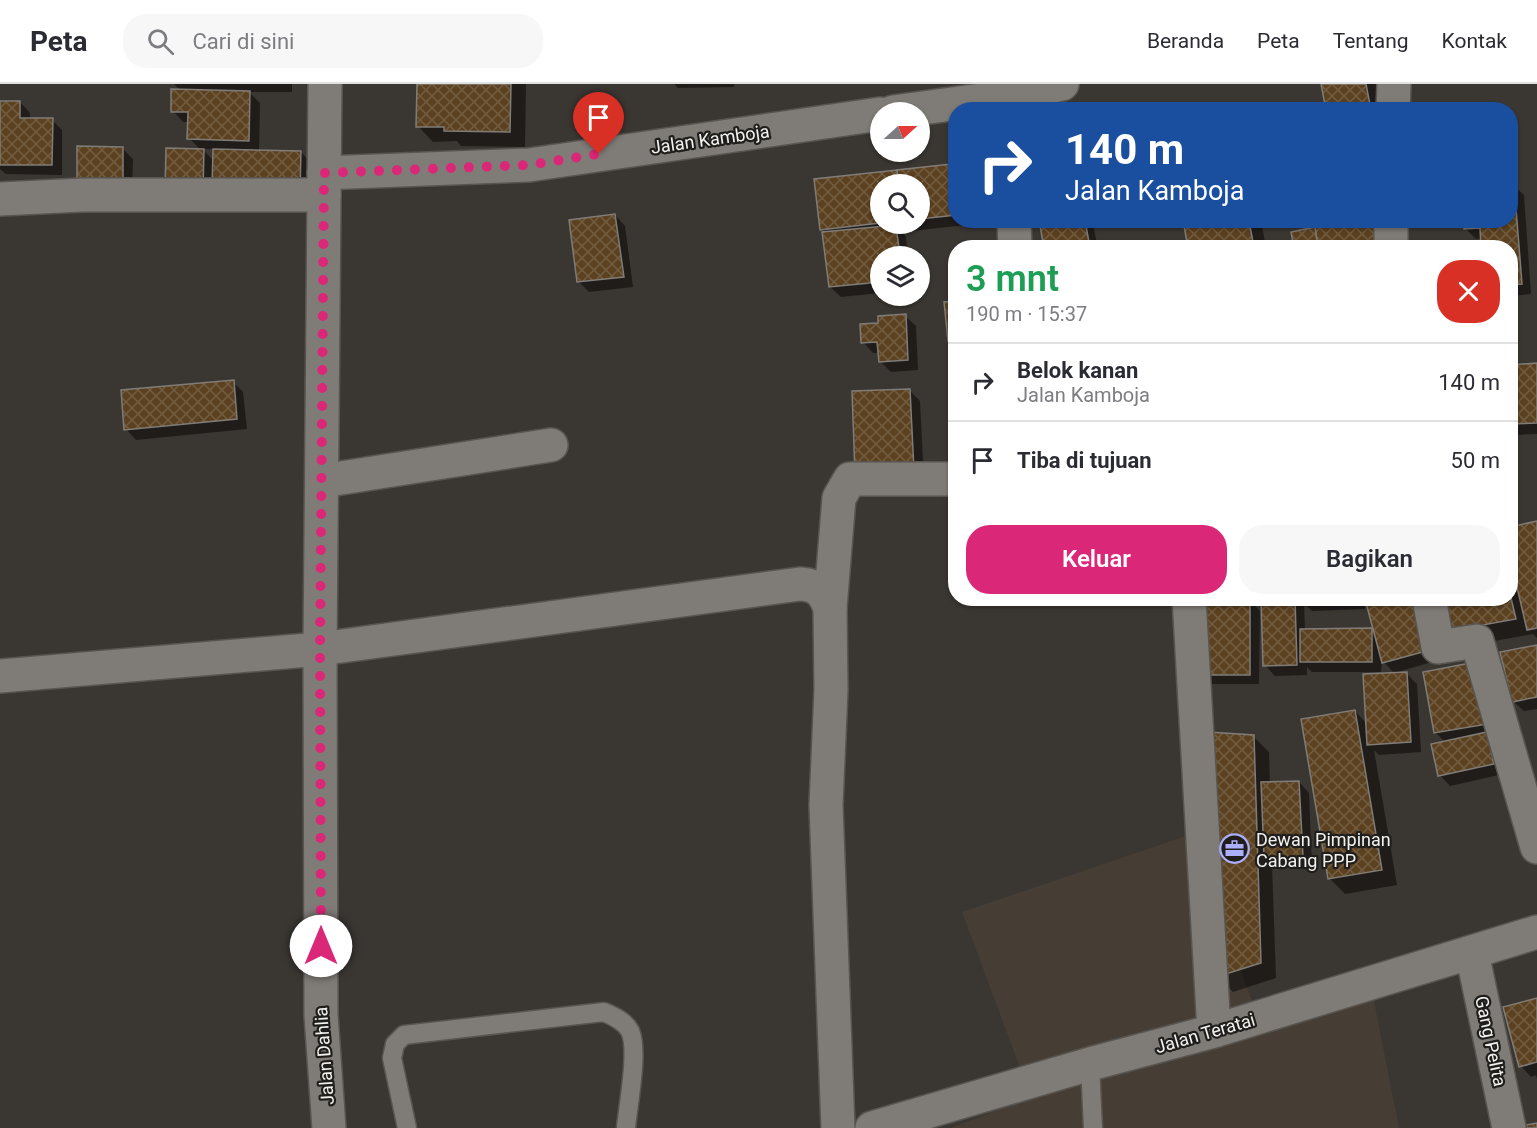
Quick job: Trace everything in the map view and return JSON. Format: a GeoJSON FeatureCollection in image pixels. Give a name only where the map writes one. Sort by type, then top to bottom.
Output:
{"type":"FeatureCollection","features":[{"type":"Feature","properties":{"kind":"street","name":"Jalan Dahlia"},"geometry":{"type":"LineString","coordinates":[[325,84],[320,649],[321,1015],[330,1128]]}},
{"type":"Feature","properties":{"kind":"street"},"geometry":{"type":"LineString","coordinates":[[967,102],[1011,96],[1062,84]]}},
{"type":"Feature","properties":{"kind":"street"},"geometry":{"type":"LineString","coordinates":[[1394,84],[1394,102]]}},
{"type":"Feature","properties":{"kind":"street"},"geometry":{"type":"LineString","coordinates":[[930,107],[948,105]]}},
{"type":"Feature","properties":{"kind":"street","name":"Jalan Kamboja"},"geometry":{"type":"LineString","coordinates":[[0,199],[324,184],[529,165],[870,115]]}},
{"type":"Feature","properties":{"kind":"street"},"geometry":{"type":"LineString","coordinates":[[322,481],[551,445]]}},
{"type":"Feature","properties":{"kind":"street"},"geometry":{"type":"LineString","coordinates":[[838,1128],[826,805],[831,690],[830,608],[839,498],[850,479],[948,479]]}},
{"type":"Feature","properties":{"kind":"street"},"geometry":{"type":"LineString","coordinates":[[0,676],[320,649],[800,584],[811,585],[825,594],[830,608]]}},
{"type":"Feature","properties":{"kind":"street"},"geometry":{"type":"LineString","coordinates":[[1188,606],[1214,1031]]}},
{"type":"Feature","properties":{"kind":"street"},"geometry":{"type":"LineString","coordinates":[[1430,606],[1438,647],[1477,640],[1537,847]]}},
{"type":"Feature","properties":{"kind":"street","name":"Jalan Teratai"},"geometry":{"type":"LineString","coordinates":[[872,1128],[1090,1064],[1214,1031],[1537,932]]}},
{"type":"Feature","properties":{"kind":"street","name":"Gang Pelita"},"geometry":{"type":"LineString","coordinates":[[1472,953],[1509,1128]]}},
{"type":"Feature","properties":{"kind":"lane"},"geometry":{"type":"LineString","coordinates":[[407,1128],[392,1058],[395,1044],[404,1035],[604,1012],[619,1019],[629,1029],[634,1046],[626,1128]]}},
{"type":"Feature","properties":{"kind":"lane"},"geometry":{"type":"LineString","coordinates":[[1090,1064],[1093,1128]]}},
{"type":"Feature","properties":{"kind":"shaded area"},"geometry":{"type":"Polygon","coordinates":[[[1192,834],[1257,1015],[1369,976],[1399,1128],[951,1128],[1031,1097],[962,912],[1192,834]]]}},
{"type":"Feature","properties":{"kind":"building"},"geometry":{"type":"Polygon","coordinates":[[[417,84],[511,84],[510,132],[444,131],[444,127],[416,127],[417,84]]]}},
{"type":"Feature","properties":{"kind":"building"},"geometry":{"type":"Polygon","coordinates":[[[1321,84],[1366,84],[1369,102],[1324,102],[1321,84]]]}},
{"type":"Feature","properties":{"kind":"building"},"geometry":{"type":"Polygon","coordinates":[[[171,89],[250,91],[249,141],[187,139],[188,112],[171,112],[171,89]]]}},
{"type":"Feature","properties":{"kind":"building"},"geometry":{"type":"Polygon","coordinates":[[[0,101],[20,101],[20,118],[53,118],[52,165],[0,165],[0,101]]]}},
{"type":"Feature","properties":{"kind":"building"},"geometry":{"type":"Polygon","coordinates":[[[77,146],[123,147],[123,183],[77,182],[77,146]]]}},
{"type":"Feature","properties":{"kind":"building"},"geometry":{"type":"Polygon","coordinates":[[[166,148],[204,149],[203,191],[165,190],[166,148]]]}},
{"type":"Feature","properties":{"kind":"building"},"geometry":{"type":"Polygon","coordinates":[[[213,149],[301,151],[300,190],[212,187],[213,149]]]}},
{"type":"Feature","properties":{"kind":"building"},"geometry":{"type":"Polygon","coordinates":[[[948,164],[948,216],[930,218],[930,174],[897,174],[897,170],[948,164]]]}},
{"type":"Feature","properties":{"kind":"building"},"geometry":{"type":"Polygon","coordinates":[[[897,170],[897,174],[870,174],[870,224],[820,230],[814,179],[897,170]]]}},
{"type":"Feature","properties":{"kind":"building"},"geometry":{"type":"Polygon","coordinates":[[[615,214],[624,277],[577,282],[569,220],[615,214]]]}},
{"type":"Feature","properties":{"kind":"building"},"geometry":{"type":"Polygon","coordinates":[[[870,227],[870,234],[897,234],[899,246],[870,246],[870,283],[829,287],[822,232],[870,227]]]}},
{"type":"Feature","properties":{"kind":"building"},"geometry":{"type":"Polygon","coordinates":[[[1040,228],[1086,228],[1089,240],[1043,240],[1040,228]]]}},
{"type":"Feature","properties":{"kind":"building"},"geometry":{"type":"Polygon","coordinates":[[[1184,228],[1250,228],[1253,240],[1187,240],[1184,228]]]}},
{"type":"Feature","properties":{"kind":"building"},"geometry":{"type":"Polygon","coordinates":[[[1315,228],[1376,228],[1379,240],[1317,240],[1315,228]]]}},
{"type":"Feature","properties":{"kind":"building"},"geometry":{"type":"Polygon","coordinates":[[[1315,228],[1317,240],[1292,240],[1291,232],[1315,228]]]}},
{"type":"Feature","properties":{"kind":"building"},"geometry":{"type":"Polygon","coordinates":[[[1480,228],[1518,228],[1522,284],[1518,284],[1518,240],[1481,240],[1480,228]]]}},
{"type":"Feature","properties":{"kind":"building"},"geometry":{"type":"Polygon","coordinates":[[[944,302],[948,302],[948,341],[944,302]]]}},
{"type":"Feature","properties":{"kind":"building"},"geometry":{"type":"Polygon","coordinates":[[[906,314],[908,360],[879,362],[877,342],[861,343],[860,324],[878,323],[878,316],[906,314]]]}},
{"type":"Feature","properties":{"kind":"building"},"geometry":{"type":"Polygon","coordinates":[[[1537,363],[1537,423],[1518,424],[1518,364],[1537,363]]]}},
{"type":"Feature","properties":{"kind":"building"},"geometry":{"type":"Polygon","coordinates":[[[234,380],[237,419],[124,430],[121,390],[234,380]]]}},
{"type":"Feature","properties":{"kind":"building"},"geometry":{"type":"Polygon","coordinates":[[[910,389],[914,471],[855,474],[852,391],[910,389]]]}},
{"type":"Feature","properties":{"kind":"building"},"geometry":{"type":"Polygon","coordinates":[[[1537,521],[1537,628],[1527,630],[1518,591],[1518,525],[1537,521]]]}},
{"type":"Feature","properties":{"kind":"building"},"geometry":{"type":"Polygon","coordinates":[[[1200,606],[1250,606],[1250,675],[1200,675],[1200,606]]]}},
{"type":"Feature","properties":{"kind":"building"},"geometry":{"type":"Polygon","coordinates":[[[1261,606],[1295,606],[1297,665],[1263,666],[1261,606]]]}},
{"type":"Feature","properties":{"kind":"building"},"geometry":{"type":"Polygon","coordinates":[[[1367,606],[1419,606],[1430,650],[1382,663],[1367,606]]]}},
{"type":"Feature","properties":{"kind":"building"},"geometry":{"type":"Polygon","coordinates":[[[1445,606],[1513,606],[1516,619],[1450,631],[1445,606]]]}},
{"type":"Feature","properties":{"kind":"building"},"geometry":{"type":"Polygon","coordinates":[[[1372,628],[1372,662],[1300,662],[1300,629],[1372,628]]]}},
{"type":"Feature","properties":{"kind":"building"},"geometry":{"type":"Polygon","coordinates":[[[1537,645],[1537,697],[1512,702],[1500,652],[1537,645]]]}},
{"type":"Feature","properties":{"kind":"building"},"geometry":{"type":"Polygon","coordinates":[[[1476,662],[1488,724],[1434,733],[1423,672],[1476,662]]]}},
{"type":"Feature","properties":{"kind":"building"},"geometry":{"type":"Polygon","coordinates":[[[1407,672],[1411,742],[1367,745],[1363,674],[1407,672]]]}},
{"type":"Feature","properties":{"kind":"building"},"geometry":{"type":"Polygon","coordinates":[[[1355,710],[1382,870],[1328,879],[1301,719],[1355,710]]]}},
{"type":"Feature","properties":{"kind":"building","name":"Dewan Pimpinan Cabang PPP"},"geometry":{"type":"Polygon","coordinates":[[[1208,732],[1254,735],[1261,963],[1216,977],[1208,732]]]}},
{"type":"Feature","properties":{"kind":"building"},"geometry":{"type":"Polygon","coordinates":[[[1487,732],[1494,764],[1438,776],[1431,744],[1487,732]]]}},
{"type":"Feature","properties":{"kind":"building"},"geometry":{"type":"Polygon","coordinates":[[[1299,781],[1303,857],[1264,858],[1261,782],[1299,781]]]}},
{"type":"Feature","properties":{"kind":"building"},"geometry":{"type":"Polygon","coordinates":[[[1537,998],[1537,1062],[1519,1067],[1503,1007],[1537,998]]]}},
{"type":"Feature","properties":{"kind":"building"},"geometry":{"type":"Polygon","coordinates":[[[1537,1123],[1537,1128],[1527,1128],[1526,1125],[1537,1123]]]}},
{"type":"Feature","properties":{"kind":"place","name":"Dewan Pimpinan Cabang PPP"},"geometry":{"type":"Point","coordinates":[1235,849]}},
{"type":"Feature","properties":{"kind":"route"},"geometry":{"type":"LineString","coordinates":[[321,946],[320,649],[324,173],[529,165],[599,154]]}}]}
